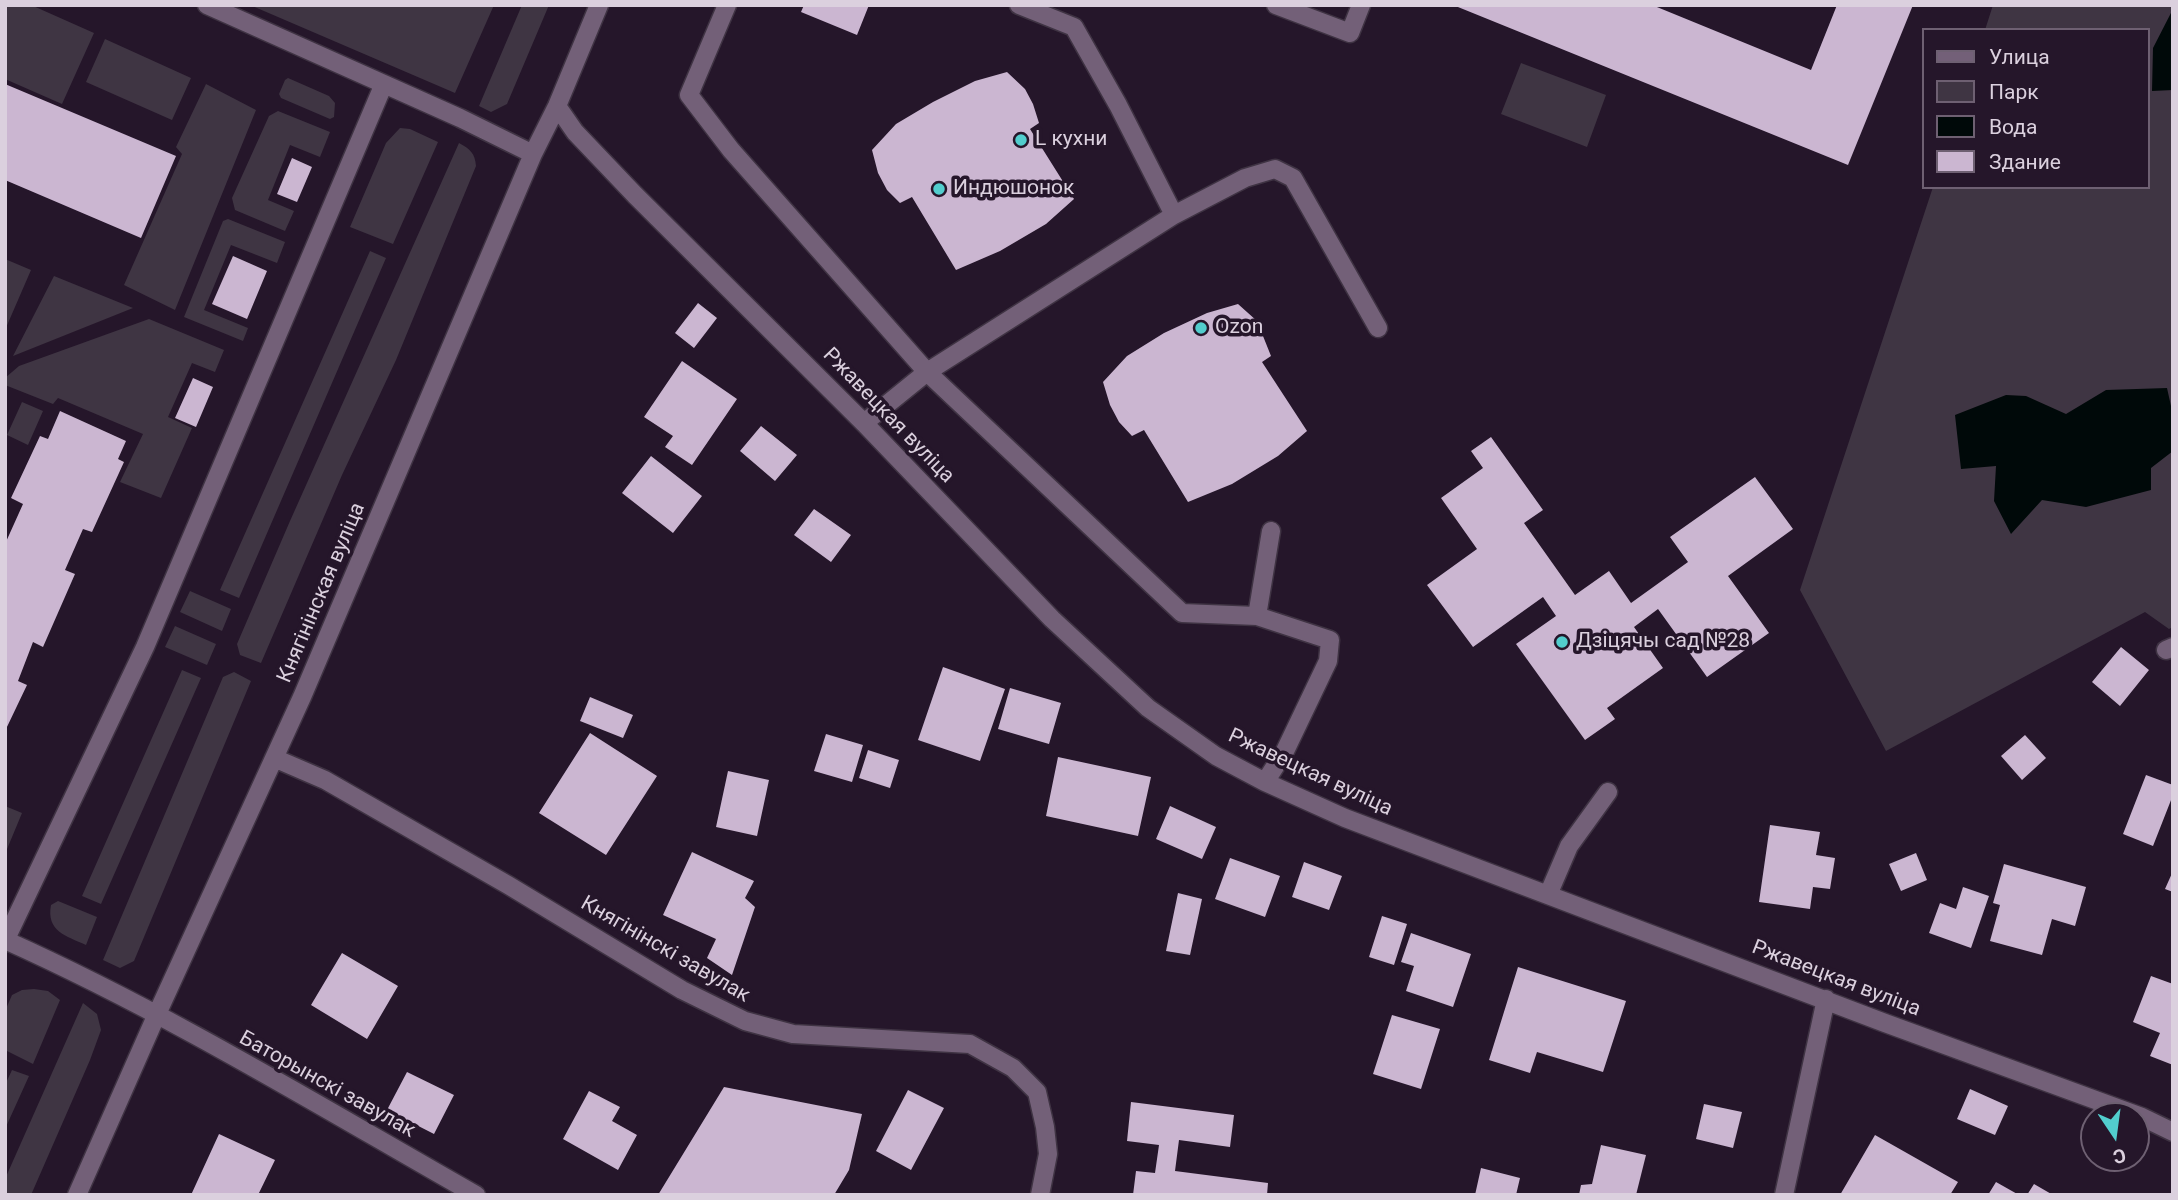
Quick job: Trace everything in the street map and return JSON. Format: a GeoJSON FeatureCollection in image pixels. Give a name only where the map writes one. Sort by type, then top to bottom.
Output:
{"type":"FeatureCollection","features":[{"type":"Feature","properties":{"kind":"street"},"geometry":{"type":"LineString","coordinates":[[207,5],[321,55],[383,86],[460,118],[533,154]]}},
{"type":"Feature","properties":{"kind":"street","name":"Княгінінская вуліца"},"geometry":{"type":"LineString","coordinates":[[77,1195],[303,697],[599,5]]}},
{"type":"Feature","properties":{"kind":"street"},"geometry":{"type":"LineString","coordinates":[[727,5],[689,95],[731,150],[926,372],[1182,612],[1257,616],[1330,640],[1328,661],[1285,751],[1265,782]]}},
{"type":"Feature","properties":{"kind":"street"},"geometry":{"type":"LineString","coordinates":[[1019,5],[1074,27],[1118,105],[1174,215]]}},
{"type":"Feature","properties":{"kind":"street"},"geometry":{"type":"LineString","coordinates":[[1276,5],[1350,33],[1362,5]]}},
{"type":"Feature","properties":{"kind":"street"},"geometry":{"type":"LineString","coordinates":[[5,940],[145,647],[383,86]]}},
{"type":"Feature","properties":{"kind":"street","name":"Ржавецкая вуліца"},"geometry":{"type":"LineString","coordinates":[[557,106],[575,132],[635,195],[864,423],[1052,619],[1148,708],[1216,756],[1265,782],[1345,818],[1885,1023],[2142,1117],[2173,1132]]}},
{"type":"Feature","properties":{"kind":"street"},"geometry":{"type":"LineString","coordinates":[[864,423],[926,372],[1174,215],[1245,178],[1275,169],[1293,178],[1378,328]]}},
{"type":"Feature","properties":{"kind":"street"},"geometry":{"type":"LineString","coordinates":[[1257,616],[1271,531]]}},
{"type":"Feature","properties":{"kind":"street","name":"Княгінінскі завулак"},"geometry":{"type":"LineString","coordinates":[[274,758],[325,780],[508,885],[682,990],[744,1021],[793,1034],[970,1044],[1013,1068],[1037,1092],[1045,1127],[1048,1154],[1040,1195]]}},
{"type":"Feature","properties":{"kind":"street"},"geometry":{"type":"LineString","coordinates":[[1548,895],[1569,846],[1608,792]]}},
{"type":"Feature","properties":{"kind":"street","name":"Баторынскі завулак"},"geometry":{"type":"LineString","coordinates":[[5,940],[85,976],[157,1014],[476,1195]]}},
{"type":"Feature","properties":{"kind":"street"},"geometry":{"type":"LineString","coordinates":[[1784,1195],[1826,999]]}},
{"type":"Feature","properties":{"kind":"green space"},"geometry":{"type":"Polygon","coordinates":[[[5,5],[31,5],[94,33],[62,104],[5,79],[5,5]]]}},
{"type":"Feature","properties":{"kind":"green space"},"geometry":{"type":"Polygon","coordinates":[[[250,5],[494,5],[455,93],[250,5]]]}},
{"type":"Feature","properties":{"kind":"green space"},"geometry":{"type":"Polygon","coordinates":[[[522,5],[549,5],[507,104],[491,112],[479,106],[522,5]]]}},
{"type":"Feature","properties":{"kind":"green space"},"geometry":{"type":"Polygon","coordinates":[[[1993,5],[2173,5],[2173,627],[2169,629],[2145,612],[1886,751],[1800,590],[1932,189],[2150,189],[2150,28],[1986,28],[1993,5]]]}},
{"type":"Feature","properties":{"kind":"green space"},"geometry":{"type":"Polygon","coordinates":[[[105,39],[191,78],[172,120],[86,82],[105,39]]]}},
{"type":"Feature","properties":{"kind":"green space"},"geometry":{"type":"Polygon","coordinates":[[[1521,63],[1606,95],[1587,147],[1501,114],[1521,63]]]}},
{"type":"Feature","properties":{"kind":"green space"},"geometry":{"type":"Polygon","coordinates":[[[288,78],[329,96],[335,103],[334,117],[330,119],[281,98],[279,94],[288,78]]]}},
{"type":"Feature","properties":{"kind":"green space"},"geometry":{"type":"Polygon","coordinates":[[[206,84],[256,110],[175,310],[124,285],[182,154],[176,147],[206,84]]]}},
{"type":"Feature","properties":{"kind":"green space"},"geometry":{"type":"Polygon","coordinates":[[[278,111],[330,132],[320,157],[290,145],[268,200],[294,211],[285,231],[235,210],[232,198],[269,116],[278,111]]]}},
{"type":"Feature","properties":{"kind":"green space"},"geometry":{"type":"Polygon","coordinates":[[[400,128],[410,129],[438,142],[393,244],[350,227],[386,143],[400,128]]]}},
{"type":"Feature","properties":{"kind":"green space"},"geometry":{"type":"Polygon","coordinates":[[[459,143],[471,152],[476,166],[396,360],[342,475],[261,663],[240,655],[237,644],[459,143]]]}},
{"type":"Feature","properties":{"kind":"green space"},"geometry":{"type":"Polygon","coordinates":[[[228,219],[285,242],[277,263],[231,245],[204,310],[248,328],[243,341],[184,317],[223,221],[228,219]]]}},
{"type":"Feature","properties":{"kind":"green space"},"geometry":{"type":"Polygon","coordinates":[[[370,251],[386,258],[239,598],[220,590],[370,251]]]}},
{"type":"Feature","properties":{"kind":"green space"},"geometry":{"type":"Polygon","coordinates":[[[5,259],[31,270],[5,330],[5,259]]]}},
{"type":"Feature","properties":{"kind":"green space"},"geometry":{"type":"Polygon","coordinates":[[[54,276],[133,308],[13,356],[54,276]]]}},
{"type":"Feature","properties":{"kind":"green space"},"geometry":{"type":"Polygon","coordinates":[[[149,319],[224,350],[215,372],[192,363],[168,417],[192,428],[161,498],[120,482],[143,434],[58,398],[53,404],[5,385],[5,378],[19,366],[149,319]]]}},
{"type":"Feature","properties":{"kind":"green space"},"geometry":{"type":"Polygon","coordinates":[[[22,402],[43,411],[28,445],[7,435],[22,402]]]}},
{"type":"Feature","properties":{"kind":"green space"},"geometry":{"type":"Polygon","coordinates":[[[190,591],[231,609],[222,631],[180,612],[190,591]]]}},
{"type":"Feature","properties":{"kind":"green space"},"geometry":{"type":"Polygon","coordinates":[[[175,626],[216,644],[207,665],[165,647],[175,626]]]}},
{"type":"Feature","properties":{"kind":"green space"},"geometry":{"type":"Polygon","coordinates":[[[182,670],[201,678],[101,904],[82,896],[182,670]]]}},
{"type":"Feature","properties":{"kind":"green space"},"geometry":{"type":"Polygon","coordinates":[[[234,672],[251,681],[134,961],[120,968],[103,960],[223,677],[234,672]]]}},
{"type":"Feature","properties":{"kind":"green space"},"geometry":{"type":"Polygon","coordinates":[[[5,806],[22,813],[5,854],[5,806]]]}},
{"type":"Feature","properties":{"kind":"green space"},"geometry":{"type":"Polygon","coordinates":[[[58,901],[97,917],[86,945],[55,927],[50,914],[51,905],[58,901]]]}},
{"type":"Feature","properties":{"kind":"green space"},"geometry":{"type":"Polygon","coordinates":[[[22,990],[48,991],[60,1000],[33,1064],[5,1050],[5,1011],[12,995],[22,990]]]}},
{"type":"Feature","properties":{"kind":"green space"},"geometry":{"type":"Polygon","coordinates":[[[83,1003],[97,1014],[101,1030],[90,1060],[31,1195],[5,1195],[5,1179],[83,1003]]]}},
{"type":"Feature","properties":{"kind":"green space"},"geometry":{"type":"Polygon","coordinates":[[[12,1070],[29,1076],[5,1129],[5,1085],[12,1070]]]}},
{"type":"Feature","properties":{"kind":"water"},"geometry":{"type":"Polygon","coordinates":[[[2173,9],[2173,90],[2152,91],[2153,48],[2173,9]]]}},
{"type":"Feature","properties":{"kind":"water"},"geometry":{"type":"Polygon","coordinates":[[[2167,388],[2173,415],[2173,451],[2151,468],[2151,490],[2086,507],[2042,500],[2011,534],[1994,501],[1996,466],[1961,469],[1955,415],[2006,395],[2026,396],[2066,414],[2106,390],[2167,388]]]}},
{"type":"Feature","properties":{"kind":"building"},"geometry":{"type":"Polygon","coordinates":[[[804,5],[869,5],[857,35],[801,12],[804,5]]]}},
{"type":"Feature","properties":{"kind":"building"},"geometry":{"type":"Polygon","coordinates":[[[1453,5],[1652,5],[1811,70],[1837,5],[1913,5],[1848,165],[1453,5]]]}},
{"type":"Feature","properties":{"kind":"building"},"geometry":{"type":"Polygon","coordinates":[[[1007,72],[1025,89],[1033,104],[1039,123],[1030,129],[1074,199],[1046,224],[1000,251],[956,270],[912,197],[900,203],[887,190],[878,173],[872,150],[896,124],[933,102],[975,81],[1007,72]]]}},
{"type":"Feature","properties":{"kind":"building"},"geometry":{"type":"Polygon","coordinates":[[[5,84],[176,156],[141,238],[5,180],[5,84]]]}},
{"type":"Feature","properties":{"kind":"building"},"geometry":{"type":"Polygon","coordinates":[[[292,158],[312,167],[297,202],[277,194],[292,158]]]}},
{"type":"Feature","properties":{"kind":"building"},"geometry":{"type":"Polygon","coordinates":[[[233,256],[267,271],[247,319],[212,304],[233,256]]]}},
{"type":"Feature","properties":{"kind":"building"},"geometry":{"type":"Polygon","coordinates":[[[698,303],[717,318],[694,348],[675,333],[698,303]]]}},
{"type":"Feature","properties":{"kind":"building"},"geometry":{"type":"Polygon","coordinates":[[[1238,304],[1257,321],[1271,356],[1262,362],[1307,431],[1278,456],[1232,484],[1188,502],[1144,430],[1132,436],[1119,422],[1103,382],[1127,356],[1164,333],[1207,313],[1238,304]]]}},
{"type":"Feature","properties":{"kind":"building"},"geometry":{"type":"Polygon","coordinates":[[[682,361],[737,399],[692,465],[665,447],[673,436],[644,417],[682,361]]]}},
{"type":"Feature","properties":{"kind":"building"},"geometry":{"type":"Polygon","coordinates":[[[193,378],[213,387],[196,427],[175,418],[193,378]]]}},
{"type":"Feature","properties":{"kind":"building"},"geometry":{"type":"Polygon","coordinates":[[[60,411],[126,441],[118,459],[124,462],[92,532],[83,529],[65,570],[75,574],[43,647],[33,642],[18,681],[27,685],[6,729],[5,544],[23,504],[11,498],[40,436],[48,439],[60,411]]]}},
{"type":"Feature","properties":{"kind":"building"},"geometry":{"type":"Polygon","coordinates":[[[761,426],[797,455],[775,481],[740,451],[761,426]]]}},
{"type":"Feature","properties":{"kind":"building"},"geometry":{"type":"Polygon","coordinates":[[[1491,437],[1543,510],[1524,523],[1575,595],[1609,571],[1631,603],[1688,562],[1670,537],[1755,477],[1793,529],[1728,576],[1769,633],[1707,677],[1658,609],[1634,627],[1663,668],[1607,708],[1615,719],[1585,740],[1516,644],[1556,616],[1543,597],[1473,647],[1427,585],[1477,549],[1441,498],[1483,468],[1471,451],[1491,437]]]}},
{"type":"Feature","properties":{"kind":"building"},"geometry":{"type":"Polygon","coordinates":[[[651,456],[702,496],[673,533],[622,493],[651,456]]]}},
{"type":"Feature","properties":{"kind":"building"},"geometry":{"type":"Polygon","coordinates":[[[814,509],[851,535],[831,562],[794,535],[814,509]]]}},
{"type":"Feature","properties":{"kind":"building"},"geometry":{"type":"Polygon","coordinates":[[[2121,647],[2149,670],[2120,706],[2092,682],[2121,647]]]}},
{"type":"Feature","properties":{"kind":"building"},"geometry":{"type":"Polygon","coordinates":[[[943,667],[1005,689],[980,761],[918,740],[943,667]]]}},
{"type":"Feature","properties":{"kind":"building"},"geometry":{"type":"Polygon","coordinates":[[[1010,688],[1061,703],[1049,744],[998,729],[1010,688]]]}},
{"type":"Feature","properties":{"kind":"building"},"geometry":{"type":"Polygon","coordinates":[[[590,697],[633,715],[623,738],[580,721],[590,697]]]}},
{"type":"Feature","properties":{"kind":"building"},"geometry":{"type":"Polygon","coordinates":[[[590,733],[657,776],[606,855],[539,813],[590,733]]]}},
{"type":"Feature","properties":{"kind":"building"},"geometry":{"type":"Polygon","coordinates":[[[826,734],[863,745],[852,782],[814,771],[826,734]]]}},
{"type":"Feature","properties":{"kind":"building"},"geometry":{"type":"Polygon","coordinates":[[[2025,735],[2046,758],[2022,780],[2001,756],[2025,735]]]}},
{"type":"Feature","properties":{"kind":"building"},"geometry":{"type":"Polygon","coordinates":[[[868,750],[899,760],[890,788],[859,778],[868,750]]]}},
{"type":"Feature","properties":{"kind":"building"},"geometry":{"type":"Polygon","coordinates":[[[1058,757],[1151,777],[1138,836],[1046,816],[1058,757]]]}},
{"type":"Feature","properties":{"kind":"building"},"geometry":{"type":"Polygon","coordinates":[[[728,771],[769,780],[757,836],[716,827],[728,771]]]}},
{"type":"Feature","properties":{"kind":"building"},"geometry":{"type":"Polygon","coordinates":[[[2146,775],[2173,785],[2173,795],[2153,846],[2123,834],[2146,775]]]}},
{"type":"Feature","properties":{"kind":"building"},"geometry":{"type":"Polygon","coordinates":[[[1170,806],[1216,827],[1202,859],[1156,839],[1170,806]]]}},
{"type":"Feature","properties":{"kind":"building"},"geometry":{"type":"Polygon","coordinates":[[[1770,825],[1820,832],[1816,855],[1835,858],[1830,889],[1813,887],[1810,909],[1759,902],[1770,825]]]}},
{"type":"Feature","properties":{"kind":"building"},"geometry":{"type":"Polygon","coordinates":[[[692,852],[754,881],[745,898],[755,907],[732,975],[707,958],[716,939],[663,915],[692,852]]]}},
{"type":"Feature","properties":{"kind":"building"},"geometry":{"type":"Polygon","coordinates":[[[1916,853],[1927,880],[1901,891],[1889,864],[1916,853]]]}},
{"type":"Feature","properties":{"kind":"building"},"geometry":{"type":"Polygon","coordinates":[[[1230,858],[1280,876],[1265,917],[1215,899],[1230,858]]]}},
{"type":"Feature","properties":{"kind":"building"},"geometry":{"type":"Polygon","coordinates":[[[1304,862],[1342,876],[1329,910],[1292,897],[1304,862]]]}},
{"type":"Feature","properties":{"kind":"building"},"geometry":{"type":"Polygon","coordinates":[[[2004,864],[2086,887],[2075,926],[2052,919],[2042,955],[1990,941],[2000,905],[1993,903],[2004,864]]]}},
{"type":"Feature","properties":{"kind":"building"},"geometry":{"type":"Polygon","coordinates":[[[2173,871],[2173,892],[2165,889],[2173,871]]]}},
{"type":"Feature","properties":{"kind":"building"},"geometry":{"type":"Polygon","coordinates":[[[1963,887],[1989,896],[1971,948],[1929,933],[1940,903],[1956,909],[1963,887]]]}},
{"type":"Feature","properties":{"kind":"building"},"geometry":{"type":"Polygon","coordinates":[[[1178,893],[1202,899],[1190,955],[1166,951],[1178,893]]]}},
{"type":"Feature","properties":{"kind":"building"},"geometry":{"type":"Polygon","coordinates":[[[1382,916],[1407,924],[1394,965],[1369,957],[1382,916]]]}},
{"type":"Feature","properties":{"kind":"building"},"geometry":{"type":"Polygon","coordinates":[[[1411,933],[1471,954],[1453,1007],[1406,991],[1414,966],[1401,962],[1411,933]]]}},
{"type":"Feature","properties":{"kind":"building"},"geometry":{"type":"Polygon","coordinates":[[[342,953],[398,986],[367,1039],[311,1005],[342,953]]]}},
{"type":"Feature","properties":{"kind":"building"},"geometry":{"type":"Polygon","coordinates":[[[1518,967],[1626,1001],[1603,1072],[1537,1052],[1530,1073],[1489,1060],[1518,967]]]}},
{"type":"Feature","properties":{"kind":"building"},"geometry":{"type":"Polygon","coordinates":[[[2151,976],[2173,984],[2173,1065],[2150,1056],[2160,1033],[2133,1022],[2151,976]]]}},
{"type":"Feature","properties":{"kind":"building"},"geometry":{"type":"Polygon","coordinates":[[[1392,1015],[1440,1029],[1421,1089],[1373,1074],[1392,1015]]]}},
{"type":"Feature","properties":{"kind":"building"},"geometry":{"type":"Polygon","coordinates":[[[407,1072],[454,1095],[434,1134],[387,1110],[407,1072]]]}},
{"type":"Feature","properties":{"kind":"building"},"geometry":{"type":"Polygon","coordinates":[[[724,1087],[862,1114],[849,1170],[834,1195],[658,1195],[724,1087]]]}},
{"type":"Feature","properties":{"kind":"building"},"geometry":{"type":"Polygon","coordinates":[[[1970,1089],[2008,1106],[1995,1135],[1957,1119],[1970,1089]]]}},
{"type":"Feature","properties":{"kind":"building"},"geometry":{"type":"Polygon","coordinates":[[[908,1090],[944,1108],[911,1170],[876,1151],[908,1090]]]}},
{"type":"Feature","properties":{"kind":"building"},"geometry":{"type":"Polygon","coordinates":[[[589,1091],[620,1107],[612,1121],[637,1135],[618,1170],[563,1139],[589,1091]]]}},
{"type":"Feature","properties":{"kind":"building"},"geometry":{"type":"Polygon","coordinates":[[[1131,1102],[1234,1115],[1230,1147],[1179,1140],[1175,1171],[1268,1183],[1267,1195],[1133,1195],[1136,1171],[1155,1173],[1159,1145],[1127,1141],[1131,1102]]]}},
{"type":"Feature","properties":{"kind":"building"},"geometry":{"type":"Polygon","coordinates":[[[1704,1104],[1742,1112],[1733,1148],[1696,1139],[1704,1104]]]}},
{"type":"Feature","properties":{"kind":"building"},"geometry":{"type":"Polygon","coordinates":[[[219,1134],[275,1160],[258,1195],[191,1195],[219,1134]]]}},
{"type":"Feature","properties":{"kind":"building"},"geometry":{"type":"Polygon","coordinates":[[[1875,1135],[1958,1182],[1950,1195],[1840,1195],[1875,1135]]]}},
{"type":"Feature","properties":{"kind":"building"},"geometry":{"type":"Polygon","coordinates":[[[1601,1145],[1646,1155],[1636,1195],[1579,1195],[1581,1185],[1592,1184],[1601,1145]]]}},
{"type":"Feature","properties":{"kind":"building"},"geometry":{"type":"Polygon","coordinates":[[[1481,1168],[1520,1178],[1516,1195],[1475,1195],[1481,1168]]]}},
{"type":"Feature","properties":{"kind":"building"},"geometry":{"type":"Polygon","coordinates":[[[1996,1182],[2019,1195],[1988,1195],[1996,1182]]]}},
{"type":"Feature","properties":{"kind":"building"},"geometry":{"type":"Polygon","coordinates":[[[2034,1184],[2053,1195],[2027,1195],[2034,1184]]]}},
{"type":"Feature","properties":{"kind":"place","name":"L кухни"},"geometry":{"type":"Point","coordinates":[1021,140]}},
{"type":"Feature","properties":{"kind":"place","name":"Индюшонок"},"geometry":{"type":"Point","coordinates":[939,189]}},
{"type":"Feature","properties":{"kind":"place","name":"Ozon"},"geometry":{"type":"Point","coordinates":[1201,328]}},
{"type":"Feature","properties":{"kind":"place","name":"Дзіцячы сад №28"},"geometry":{"type":"Point","coordinates":[1562,642]}}]}
